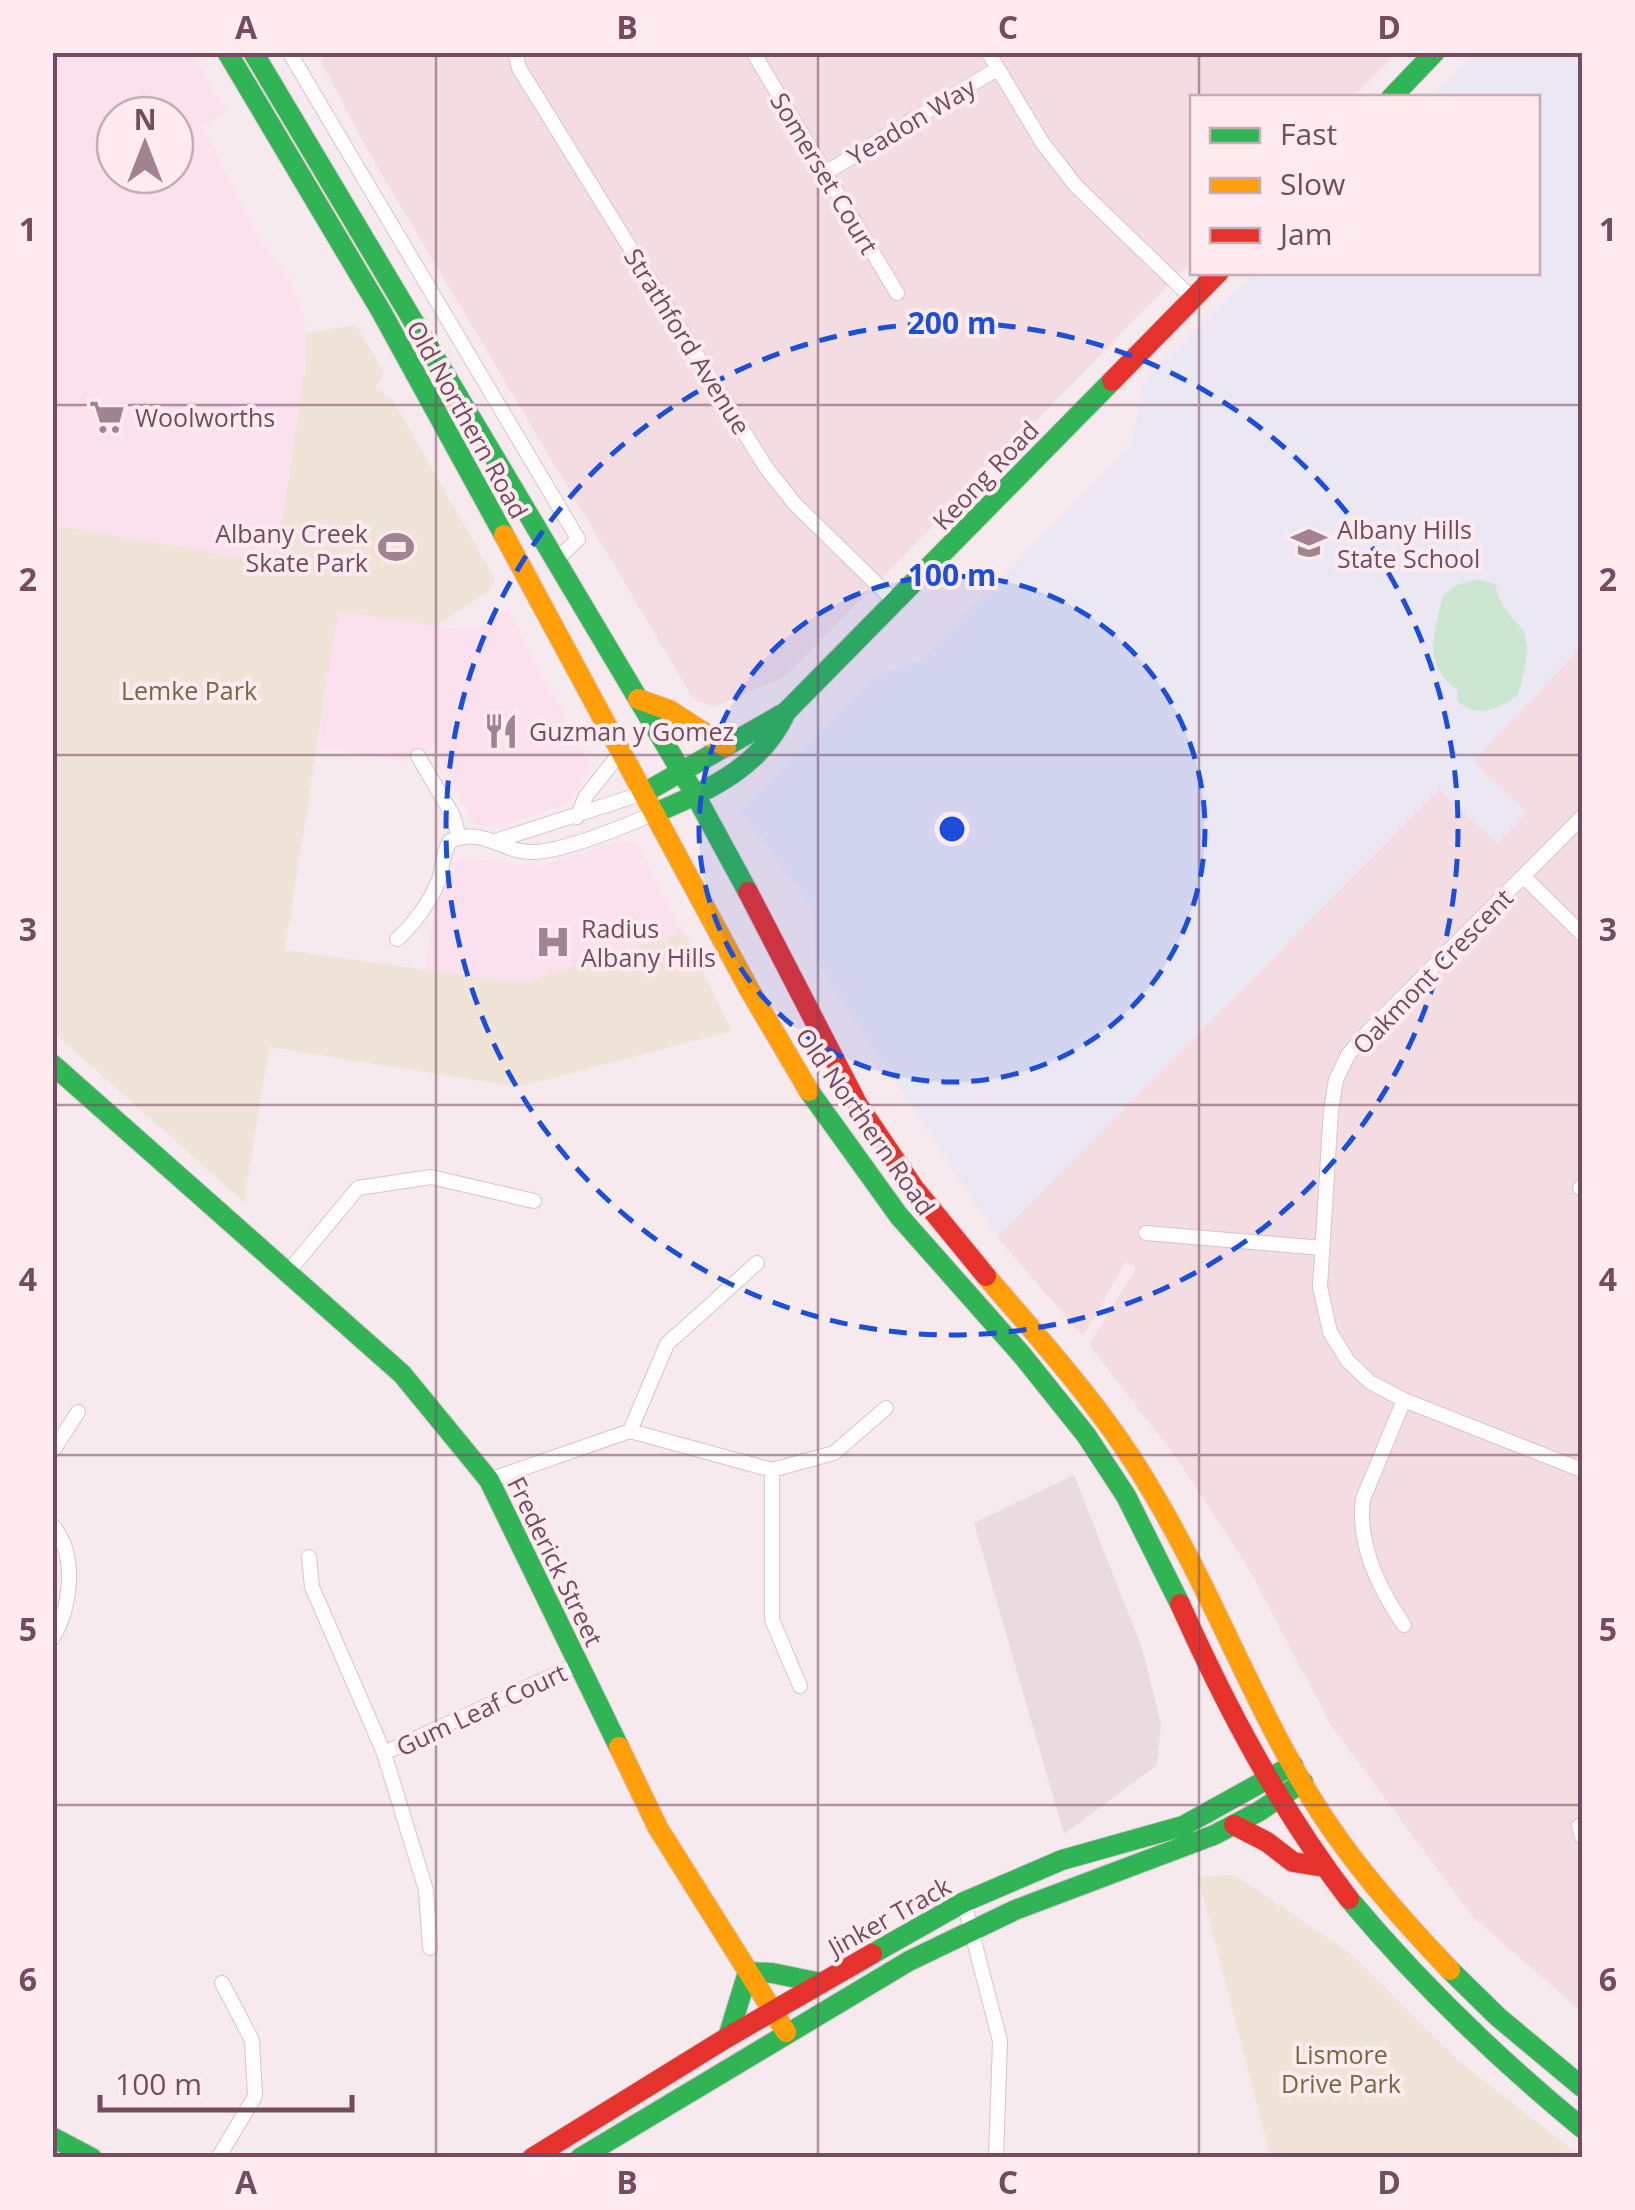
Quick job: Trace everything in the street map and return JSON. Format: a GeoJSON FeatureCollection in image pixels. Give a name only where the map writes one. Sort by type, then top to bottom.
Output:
{"type":"FeatureCollection","features":[{"type":"Feature","properties":{"kind":"main road","name":"Old Northern Road"},"geometry":{"type":"LineString","coordinates":[[227,52],[402,349],[746,985],[815,1101],[886,1200],[1031,1362],[1111,1472],[1136,1513],[1242,1736],[1324,1866],[1381,1938],[1446,2009],[1582,2128]]}},
{"type":"Feature","properties":{"kind":"main road","name":"Old Northern Road"},"geometry":{"type":"LineString","coordinates":[[253,52],[695,795],[820,1040],[885,1147],[924,1204],[1102,1415],[1153,1491],[1199,1574],[1298,1774],[1348,1849],[1414,1931],[1506,2023],[1582,2087]]}},
{"type":"Feature","properties":{"kind":"main road"},"geometry":{"type":"LineString","coordinates":[[1394,95],[1434,52]]}},
{"type":"Feature","properties":{"kind":"main road","name":"Keong Road"},"geometry":{"type":"LineString","coordinates":[[644,792],[786,712],[897,604],[1216,275]]}},
{"type":"Feature","properties":{"kind":"main road"},"geometry":{"type":"LineString","coordinates":[[638,699],[668,710],[726,748]]}},
{"type":"Feature","properties":{"kind":"main road","name":"Keong Road"},"geometry":{"type":"LineString","coordinates":[[655,813],[724,780],[780,734],[786,712]]}},
{"type":"Feature","properties":{"kind":"main road","name":"Frederick Street"},"geometry":{"type":"LineString","coordinates":[[52,1064],[402,1374],[490,1480],[658,1828],[786,2032]]}},
{"type":"Feature","properties":{"kind":"main road","name":"Jinker Track"},"geometry":{"type":"LineString","coordinates":[[532,2158],[728,2037],[964,1902],[1062,1860],[1182,1826],[1274,1789],[1298,1774]]}},
{"type":"Feature","properties":{"kind":"main road","name":"Jinker Track"},"geometry":{"type":"LineString","coordinates":[[580,2158],[878,1978],[971,1930],[1234,1826],[1274,1789]]}},
{"type":"Feature","properties":{"kind":"main road"},"geometry":{"type":"LineString","coordinates":[[1234,1826],[1266,1842],[1293,1862],[1324,1866]]}},
{"type":"Feature","properties":{"kind":"main road"},"geometry":{"type":"LineString","coordinates":[[728,2037],[748,1972],[821,1982]]}},
{"type":"Feature","properties":{"kind":"main road"},"geometry":{"type":"LineString","coordinates":[[52,2137],[92,2158]]}},
{"type":"Feature","properties":{"kind":"street","name":"Old Northern Road"},"geometry":{"type":"LineString","coordinates":[[288,52],[578,539],[555,561]]}},
{"type":"Feature","properties":{"kind":"street","name":"Strathford Avenue"},"geometry":{"type":"LineString","coordinates":[[515,52],[520,68],[765,466],[794,503],[897,604]]}},
{"type":"Feature","properties":{"kind":"street","name":"Somerset Court"},"geometry":{"type":"LineString","coordinates":[[753,52],[898,293]]}},
{"type":"Feature","properties":{"kind":"street"},"geometry":{"type":"LineString","coordinates":[[988,52],[1042,142],[1076,186],[1192,299]]}},
{"type":"Feature","properties":{"kind":"street","name":"Yeadon Way"},"geometry":{"type":"LineString","coordinates":[[825,173],[998,69]]}},
{"type":"Feature","properties":{"kind":"street"},"geometry":{"type":"LineString","coordinates":[[577,817],[586,796],[621,752]]}},
{"type":"Feature","properties":{"kind":"street"},"geometry":{"type":"LineString","coordinates":[[418,756],[453,816],[459,838]]}},
{"type":"Feature","properties":{"kind":"street"},"geometry":{"type":"LineString","coordinates":[[397,939],[408,930],[438,880],[450,841],[498,840],[644,792]]}},
{"type":"Feature","properties":{"kind":"street"},"geometry":{"type":"LineString","coordinates":[[498,840],[516,851],[542,852],[655,813]]}},
{"type":"Feature","properties":{"kind":"street","name":"Oakmont Crescent"},"geometry":{"type":"LineString","coordinates":[[1582,817],[1348,1055],[1336,1080],[1330,1110],[1320,1287],[1330,1332],[1348,1361],[1370,1382],[1404,1400],[1582,1470]]}},
{"type":"Feature","properties":{"kind":"street"},"geometry":{"type":"LineString","coordinates":[[1524,876],[1582,934]]}},
{"type":"Feature","properties":{"kind":"street"},"geometry":{"type":"LineString","coordinates":[[289,1271],[358,1188],[431,1178],[534,1201]]}},
{"type":"Feature","properties":{"kind":"street"},"geometry":{"type":"LineString","coordinates":[[1146,1233],[1322,1248]]}},
{"type":"Feature","properties":{"kind":"street"},"geometry":{"type":"LineString","coordinates":[[630,1431],[667,1344],[757,1263]]}},
{"type":"Feature","properties":{"kind":"street"},"geometry":{"type":"LineString","coordinates":[[1404,1400],[1362,1499],[1360,1516],[1362,1534],[1384,1598],[1404,1624]]}},
{"type":"Feature","properties":{"kind":"street"},"geometry":{"type":"LineString","coordinates":[[490,1480],[630,1431],[772,1470],[834,1453],[886,1408]]}},
{"type":"Feature","properties":{"kind":"street"},"geometry":{"type":"LineString","coordinates":[[52,1452],[78,1412]]}},
{"type":"Feature","properties":{"kind":"street"},"geometry":{"type":"LineString","coordinates":[[772,1470],[772,1620],[800,1686]]}},
{"type":"Feature","properties":{"kind":"street"},"geometry":{"type":"LineString","coordinates":[[52,1525],[64,1537],[70,1588],[52,1639]]}},
{"type":"Feature","properties":{"kind":"street","name":"Gum Leaf Court"},"geometry":{"type":"LineString","coordinates":[[309,1557],[312,1587],[384,1754],[426,1890],[430,1948]]}},
{"type":"Feature","properties":{"kind":"street","name":"Gum Leaf Court"},"geometry":{"type":"LineString","coordinates":[[384,1754],[578,1664]]}},
{"type":"Feature","properties":{"kind":"street"},"geometry":{"type":"LineString","coordinates":[[964,1902],[1000,2042],[996,2158]]}},
{"type":"Feature","properties":{"kind":"street"},"geometry":{"type":"LineString","coordinates":[[218,2158],[254,2096],[252,2040],[222,1982]]}},
{"type":"Feature","properties":{"kind":"shaded area"},"geometry":{"type":"Polygon","coordinates":[[[328,52],[1397,53],[1355,95],[1190,95],[1190,263],[786,676],[715,707],[694,700],[364,144],[321,61],[328,52]]]}},
{"type":"Feature","properties":{"kind":"shaded area"},"geometry":{"type":"Polygon","coordinates":[[[52,53],[193,53],[227,112],[202,126],[264,245],[290,280],[306,333],[305,370],[276,564],[53,525],[52,53]]]}},
{"type":"Feature","properties":{"kind":"shaded area","name":"Albany Hills State School"},"geometry":{"type":"Polygon","coordinates":[[[1475,53],[1582,53],[1582,646],[1473,761],[1527,813],[1497,844],[1439,789],[997,1237],[815,959],[812,907],[741,811],[878,674],[924,659],[1133,440],[1143,381],[1251,275],[1540,275],[1540,95],[1432,95],[1475,53]]]}},
{"type":"Feature","properties":{"kind":"shaded area"},"geometry":{"type":"Polygon","coordinates":[[[1477,579],[1495,584],[1504,606],[1524,632],[1527,649],[1518,695],[1503,705],[1480,711],[1457,701],[1458,690],[1438,669],[1433,647],[1443,595],[1457,585],[1477,579]]]}},
{"type":"Feature","properties":{"kind":"shaded area"},"geometry":{"type":"Polygon","coordinates":[[[338,610],[473,632],[508,610],[591,766],[569,803],[501,827],[474,824],[434,747],[405,761],[318,748],[338,610]]]}},
{"type":"Feature","properties":{"kind":"shaded area"},"geometry":{"type":"Polygon","coordinates":[[[1582,646],[1582,2012],[1474,1918],[1331,1726],[1249,1569],[1178,1460],[1089,1345],[1136,1268],[1126,1262],[1083,1337],[997,1237],[1440,788],[1497,844],[1473,761],[1582,646]]]}},
{"type":"Feature","properties":{"kind":"shaded area"},"geometry":{"type":"Polygon","coordinates":[[[621,841],[637,844],[684,932],[522,983],[425,969],[438,889],[445,888],[459,858],[539,866],[621,841]]]}},
{"type":"Feature","properties":{"kind":"shaded area"},"geometry":{"type":"Polygon","coordinates":[[[1074,1475],[1142,1648],[1161,1724],[1157,1765],[1064,1834],[974,1523],[1074,1475]]]}},
{"type":"Feature","properties":{"kind":"green space","name":"Lemke Park"},"geometry":{"type":"Polygon","coordinates":[[[356,325],[384,373],[376,386],[394,402],[495,579],[489,591],[436,626],[338,611],[285,950],[522,983],[684,932],[732,1031],[518,1087],[269,1047],[244,1202],[53,1032],[53,525],[276,564],[305,370],[306,333],[356,325]]]}},
{"type":"Feature","properties":{"kind":"green space","name":"Lismore Drive Park"},"geometry":{"type":"Polygon","coordinates":[[[1235,1875],[1351,1954],[1466,2067],[1582,2157],[1277,2158],[1269,2151],[1198,1877],[1235,1875]]]}},
{"type":"Feature","properties":{"kind":"traffic: fast"},"geometry":{"type":"LineString","coordinates":[[227,52],[381,311],[504,535]]}},
{"type":"Feature","properties":{"kind":"traffic: fast"},"geometry":{"type":"LineString","coordinates":[[253,52],[693,791],[748,892]]}},
{"type":"Feature","properties":{"kind":"traffic: fast"},"geometry":{"type":"LineString","coordinates":[[1394,95],[1435,52]]}},
{"type":"Feature","properties":{"kind":"traffic: fast"},"geometry":{"type":"LineString","coordinates":[[644,793],[786,712],[1112,381]]}},
{"type":"Feature","properties":{"kind":"traffic: fast"},"geometry":{"type":"LineString","coordinates":[[655,813],[713,786],[748,763],[786,712]]}},
{"type":"Feature","properties":{"kind":"traffic: fast"},"geometry":{"type":"LineString","coordinates":[[52,1064],[402,1374],[489,1480],[619,1747]]}},
{"type":"Feature","properties":{"kind":"traffic: fast"},"geometry":{"type":"LineString","coordinates":[[809,1091],[899,1216],[1022,1355],[1086,1435],[1126,1496],[1180,1604]]}},
{"type":"Feature","properties":{"kind":"traffic: fast"},"geometry":{"type":"LineString","coordinates":[[872,1954],[964,1902],[1062,1860],[1183,1826],[1293,1765]]}},
{"type":"Feature","properties":{"kind":"traffic: fast"},"geometry":{"type":"LineString","coordinates":[[580,2158],[909,1961],[1015,1910],[1214,1835],[1303,1782]]}},
{"type":"Feature","properties":{"kind":"traffic: fast"},"geometry":{"type":"LineString","coordinates":[[1349,1899],[1460,2019],[1582,2128]]}},
{"type":"Feature","properties":{"kind":"traffic: fast"},"geometry":{"type":"LineString","coordinates":[[1450,1970],[1498,2017],[1582,2087]]}},
{"type":"Feature","properties":{"kind":"traffic: fast"},"geometry":{"type":"LineString","coordinates":[[728,2037],[748,1972],[821,1983]]}},
{"type":"Feature","properties":{"kind":"traffic: fast"},"geometry":{"type":"LineString","coordinates":[[52,2137],[92,2158]]}},
{"type":"Feature","properties":{"kind":"traffic: slow"},"geometry":{"type":"LineString","coordinates":[[504,535],[749,989],[809,1091]]}},
{"type":"Feature","properties":{"kind":"traffic: slow"},"geometry":{"type":"LineString","coordinates":[[638,699],[669,710],[726,747]]}},
{"type":"Feature","properties":{"kind":"traffic: slow"},"geometry":{"type":"LineString","coordinates":[[986,1276],[1074,1380],[1135,1464],[1174,1529],[1286,1755],[1338,1839],[1450,1970]]}},
{"type":"Feature","properties":{"kind":"traffic: slow"},"geometry":{"type":"LineString","coordinates":[[619,1747],[658,1828],[786,2032]]}},
{"type":"Feature","properties":{"kind":"traffic: jam"},"geometry":{"type":"LineString","coordinates":[[1112,381],[1216,275]]}},
{"type":"Feature","properties":{"kind":"traffic: jam"},"geometry":{"type":"LineString","coordinates":[[748,892],[858,1105],[914,1188],[986,1276]]}},
{"type":"Feature","properties":{"kind":"traffic: jam"},"geometry":{"type":"LineString","coordinates":[[1180,1604],[1256,1756],[1349,1899]]}},
{"type":"Feature","properties":{"kind":"traffic: jam"},"geometry":{"type":"LineString","coordinates":[[1234,1825],[1267,1842],[1293,1862],[1324,1867]]}},
{"type":"Feature","properties":{"kind":"traffic: jam"},"geometry":{"type":"LineString","coordinates":[[532,2158],[872,1954]]}},
{"type":"Feature","properties":{"kind":"place","name":"Woolworths"},"geometry":{"type":"Point","coordinates":[107,417]}},
{"type":"Feature","properties":{"kind":"place","name":"Albany Hills State School"},"geometry":{"type":"Point","coordinates":[1309,543]}},
{"type":"Feature","properties":{"kind":"place","name":"Albany Creek Skate Park"},"geometry":{"type":"Point","coordinates":[396,547]}},
{"type":"Feature","properties":{"kind":"place","name":"Guzman y Gomez"},"geometry":{"type":"Point","coordinates":[501,731]}},
{"type":"Feature","properties":{"kind":"place","name":"Radius Albany Hills"},"geometry":{"type":"Point","coordinates":[553,942]}}]}
